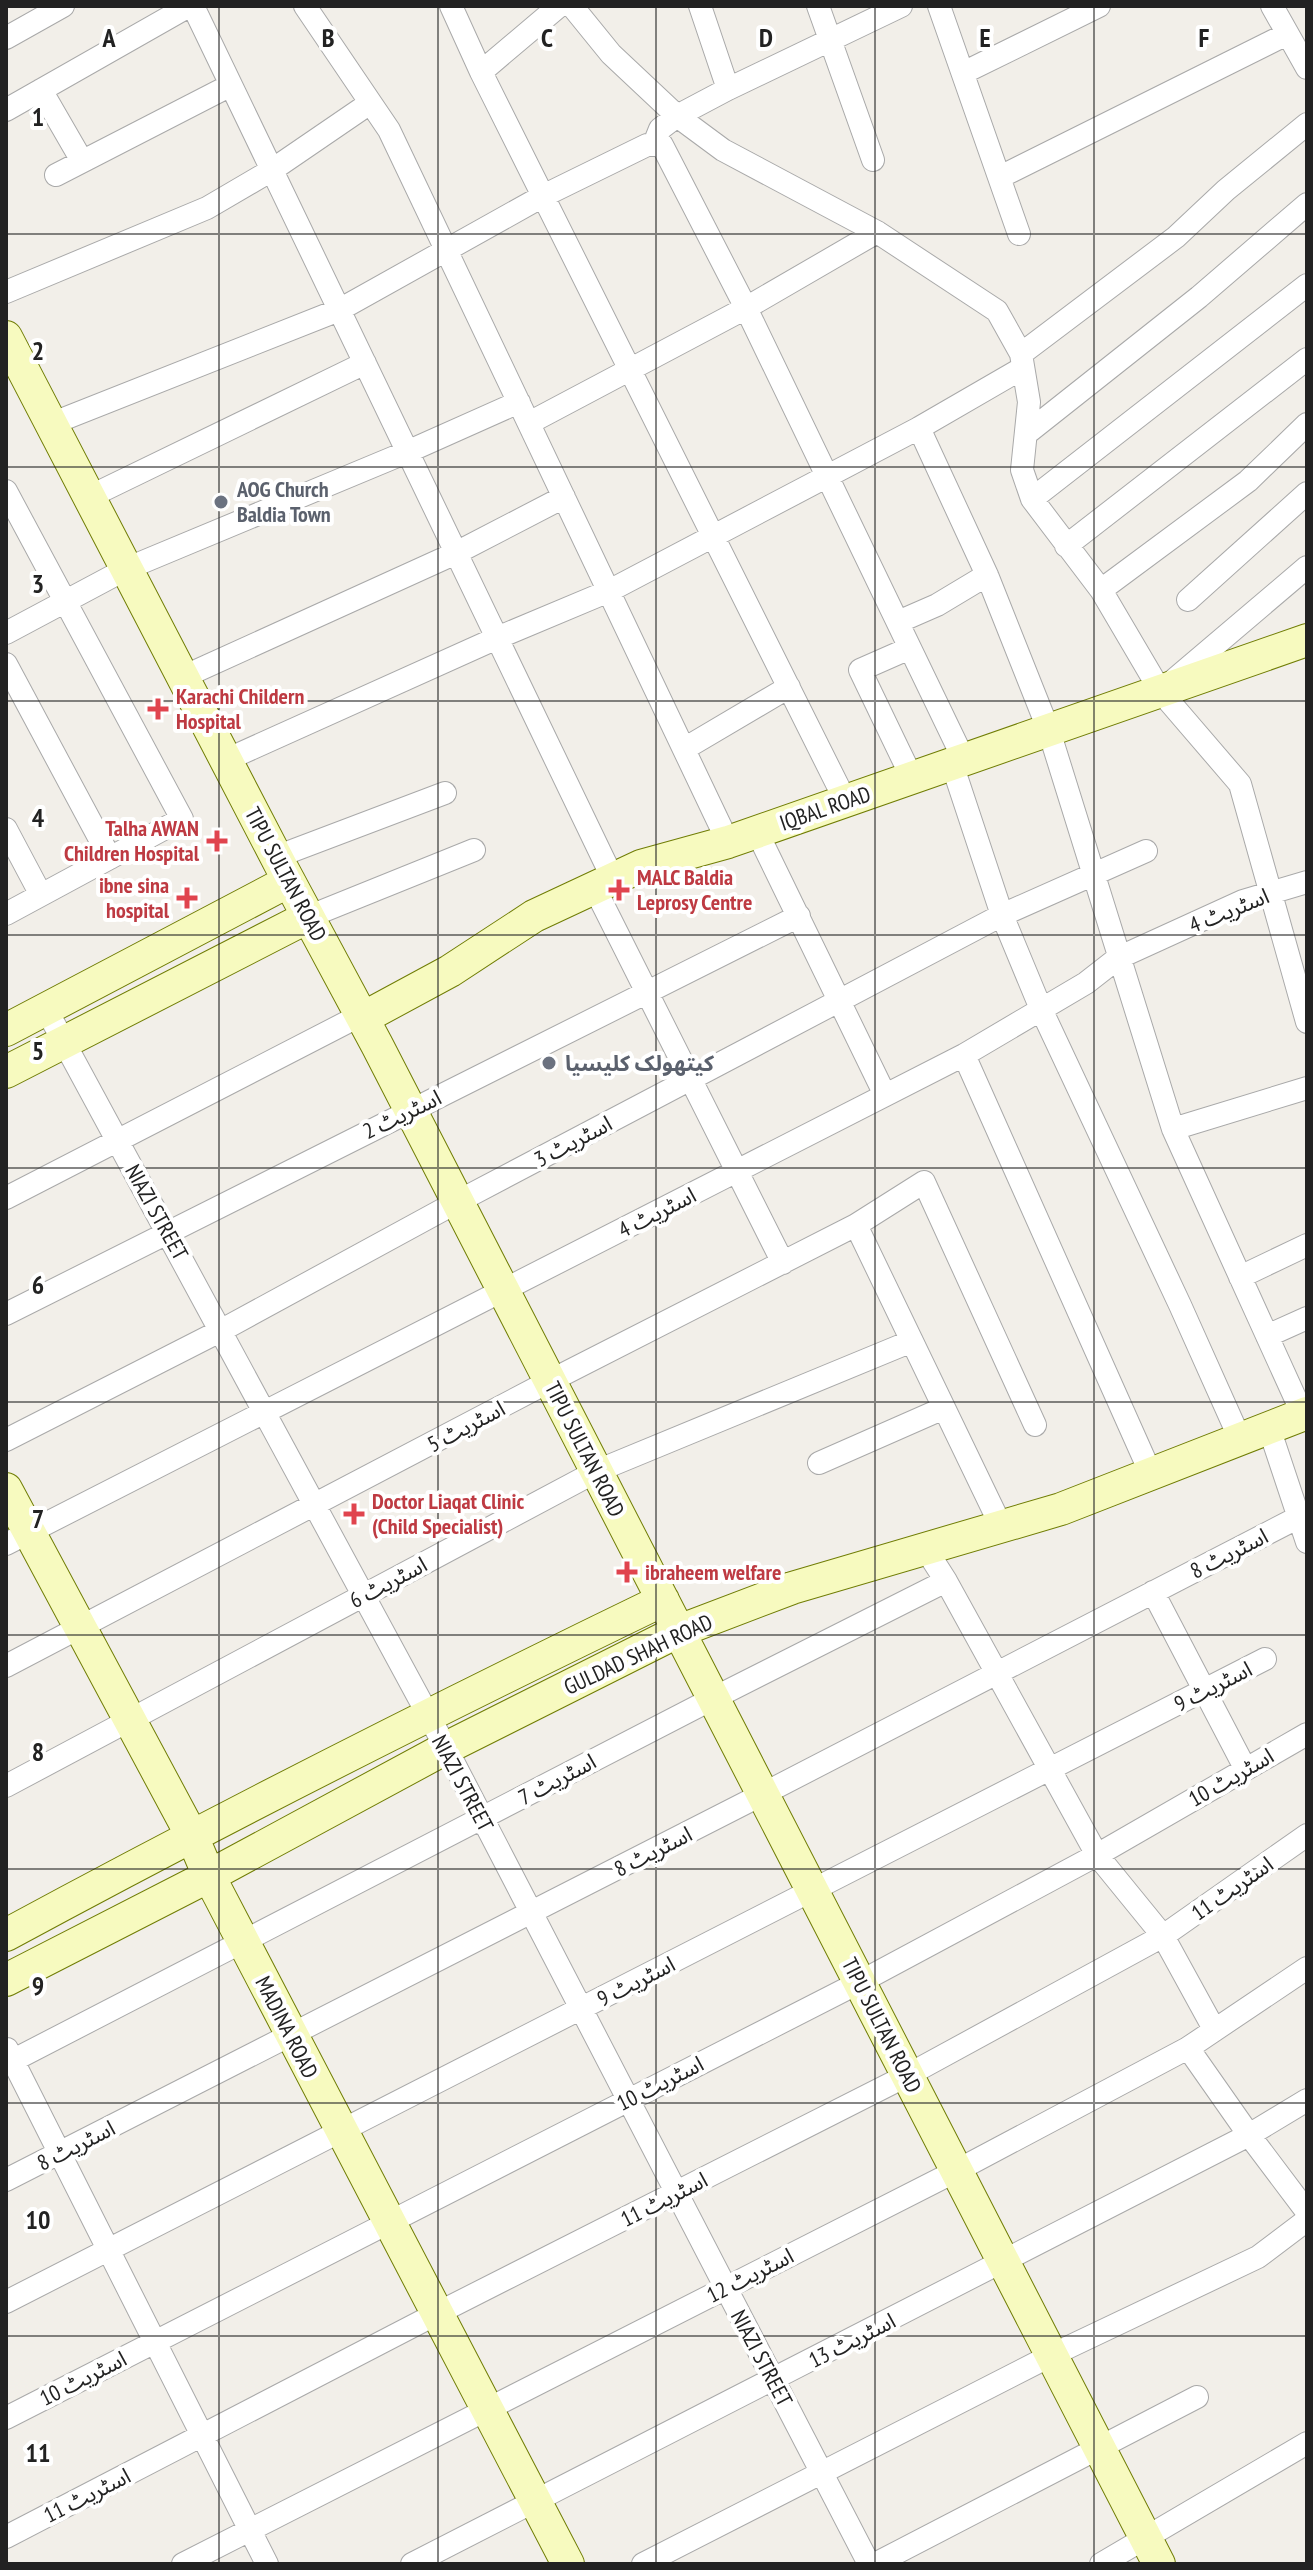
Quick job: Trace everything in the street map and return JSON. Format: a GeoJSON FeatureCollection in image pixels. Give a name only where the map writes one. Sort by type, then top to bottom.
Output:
{"type":"FeatureCollection","features":[{"type":"Feature","properties":{"kind":"street"},"geometry":{"type":"LineString","coordinates":[[6,38],[34,13],[63,6]]}},
{"type":"Feature","properties":{"kind":"street"},"geometry":{"type":"LineString","coordinates":[[6,110],[191,6],[497,638],[604,883],[647,992],[783,1263]]}},
{"type":"Feature","properties":{"kind":"street"},"geometry":{"type":"LineString","coordinates":[[305,6],[389,130],[684,749],[799,916],[885,1095]]}},
{"type":"Feature","properties":{"kind":"street"},"geometry":{"type":"LineString","coordinates":[[451,6],[481,72],[845,800]]}},
{"type":"Feature","properties":{"kind":"street"},"geometry":{"type":"LineString","coordinates":[[481,72],[559,6]]}},
{"type":"Feature","properties":{"kind":"street"},"geometry":{"type":"LineString","coordinates":[[572,6],[611,54],[677,116],[723,150],[877,232],[997,311],[1021,362],[1029,402],[1022,470],[1032,499],[1101,590],[1161,692],[1240,784],[1307,1022]]}},
{"type":"Feature","properties":{"kind":"street"},"geometry":{"type":"LineString","coordinates":[[700,6],[728,89]]}},
{"type":"Feature","properties":{"kind":"street"},"geometry":{"type":"LineString","coordinates":[[818,6],[873,160]]}},
{"type":"Feature","properties":{"kind":"street"},"geometry":{"type":"LineString","coordinates":[[654,144],[660,129],[677,116],[901,6]]}},
{"type":"Feature","properties":{"kind":"street"},"geometry":{"type":"LineString","coordinates":[[939,6],[1019,234]]}},
{"type":"Feature","properties":{"kind":"street"},"geometry":{"type":"LineString","coordinates":[[963,73],[1099,6]]}},
{"type":"Feature","properties":{"kind":"street"},"geometry":{"type":"LineString","coordinates":[[1272,6],[1307,68]]}},
{"type":"Feature","properties":{"kind":"street"},"geometry":{"type":"LineString","coordinates":[[1000,177],[1287,34]]}},
{"type":"Feature","properties":{"kind":"street"},"geometry":{"type":"LineString","coordinates":[[56,175],[231,85]]}},
{"type":"Feature","properties":{"kind":"street"},"geometry":{"type":"LineString","coordinates":[[41,90],[82,161]]}},
{"type":"Feature","properties":{"kind":"street"},"geometry":{"type":"LineString","coordinates":[[6,292],[207,208],[272,170],[370,103]]}},
{"type":"Feature","properties":{"kind":"street"},"geometry":{"type":"LineString","coordinates":[[226,760],[609,591],[919,428],[1021,362],[1176,237],[1226,190],[1307,124]]}},
{"type":"Feature","properties":{"kind":"street"},"geometry":{"type":"LineString","coordinates":[[51,424],[339,310],[543,196],[654,144],[662,145],[746,308],[910,648],[958,762],[1002,915],[1041,1009],[1180,1305],[1255,1434],[1299,1517],[1307,1542]]}},
{"type":"Feature","properties":{"kind":"street"},"geometry":{"type":"LineString","coordinates":[[1026,434],[1199,297],[1307,204]]}},
{"type":"Feature","properties":{"kind":"street"},"geometry":{"type":"LineString","coordinates":[[529,423],[746,308],[877,232]]}},
{"type":"Feature","properties":{"kind":"street"},"geometry":{"type":"LineString","coordinates":[[1032,499],[1307,285]]}},
{"type":"Feature","properties":{"kind":"street","name":"TIPU SULTAN ROAD"},"geometry":{"type":"LineString","coordinates":[[6,337],[282,869],[411,1110],[1153,2552]]}},
{"type":"Feature","properties":{"kind":"street"},"geometry":{"type":"LineString","coordinates":[[1066,546],[1307,359]]}},
{"type":"Feature","properties":{"kind":"street"},"geometry":{"type":"LineString","coordinates":[[89,497],[365,363]]}},
{"type":"Feature","properties":{"kind":"street"},"geometry":{"type":"LineString","coordinates":[[6,633],[126,569],[519,402]]}},
{"type":"Feature","properties":{"kind":"street"},"geometry":{"type":"LineString","coordinates":[[1101,590],[1248,481],[1307,424]]}},
{"type":"Feature","properties":{"kind":"street"},"geometry":{"type":"LineString","coordinates":[[919,428],[987,575],[1049,731],[1173,1129],[1305,1414]]}},
{"type":"Feature","properties":{"kind":"street"},"geometry":{"type":"LineString","coordinates":[[6,491],[182,819],[6,914]]}},
{"type":"Feature","properties":{"kind":"street"},"geometry":{"type":"LineString","coordinates":[[1188,600],[1307,493]]}},
{"type":"Feature","properties":{"kind":"street"},"geometry":{"type":"LineString","coordinates":[[183,677],[456,553],[564,497]]}},
{"type":"Feature","properties":{"kind":"street"},"geometry":{"type":"LineString","coordinates":[[1161,692],[1307,567]]}},
{"type":"Feature","properties":{"kind":"street"},"geometry":{"type":"LineString","coordinates":[[898,622],[937,605],[987,575]]}},
{"type":"Feature","properties":{"kind":"street","name":"IQBAL ROAD"},"geometry":{"type":"LineString","coordinates":[[362,1017],[450,971],[534,916],[641,866],[743,837],[1307,640]]}},
{"type":"Feature","properties":{"kind":"street"},"geometry":{"type":"LineString","coordinates":[[910,648],[860,670],[912,778]]}},
{"type":"Feature","properties":{"kind":"street"},"geometry":{"type":"LineString","coordinates":[[6,664],[110,858]]}},
{"type":"Feature","properties":{"kind":"street"},"geometry":{"type":"LineString","coordinates":[[684,749],[789,687]]}},
{"type":"Feature","properties":{"kind":"street"},"geometry":{"type":"LineString","coordinates":[[6,1030],[282,869],[445,793]]}},
{"type":"Feature","properties":{"kind":"street"},"geometry":{"type":"LineString","coordinates":[[6,829],[41,895]]}},
{"type":"Feature","properties":{"kind":"street"},"geometry":{"type":"LineString","coordinates":[[6,1072],[308,917],[474,850]]}},
{"type":"Feature","properties":{"kind":"street","name":"اسٹریٹ 3"},"geometry":{"type":"LineString","coordinates":[[6,1440],[222,1330],[457,1202],[1002,915],[1146,851]]}},
{"type":"Feature","properties":{"kind":"street","name":"اسٹریٹ 4"},"geometry":{"type":"LineString","coordinates":[[17,1538],[964,1055],[1086,983],[1118,958],[1243,901],[1307,882]]}},
{"type":"Feature","properties":{"kind":"street","name":"اسٹریٹ 2"},"geometry":{"type":"LineString","coordinates":[[6,1314],[799,916]]}},
{"type":"Feature","properties":{"kind":"street","name":"NIAZI STREET"},"geometry":{"type":"LineString","coordinates":[[46,1009],[446,1748],[869,2564]]}},
{"type":"Feature","properties":{"kind":"street"},"geometry":{"type":"LineString","coordinates":[[6,1198],[362,1017]]}},
{"type":"Feature","properties":{"kind":"street"},"geometry":{"type":"LineString","coordinates":[[964,1055],[1151,1474]]}},
{"type":"Feature","properties":{"kind":"street"},"geometry":{"type":"LineString","coordinates":[[1173,1129],[1307,1088]]}},
{"type":"Feature","properties":{"kind":"street","name":"اسٹریٹ 5"},"geometry":{"type":"LineString","coordinates":[[6,1666],[550,1381],[856,1225],[924,1182],[1035,1425]]}},
{"type":"Feature","properties":{"kind":"street"},"geometry":{"type":"LineString","coordinates":[[856,1225],[1001,1526]]}},
{"type":"Feature","properties":{"kind":"street"},"geometry":{"type":"LineString","coordinates":[[1240,1277],[1307,1245]]}},
{"type":"Feature","properties":{"kind":"street"},"geometry":{"type":"LineString","coordinates":[[1267,1336],[1307,1318]]}},
{"type":"Feature","properties":{"kind":"street","name":"اسٹریٹ 6"},"geometry":{"type":"LineString","coordinates":[[6,1786],[597,1471],[912,1341]]}},
{"type":"Feature","properties":{"kind":"street"},"geometry":{"type":"LineString","coordinates":[[819,1463],[944,1408]]}},
{"type":"Feature","properties":{"kind":"street","name":"GULDAD SHAH ROAD"},"geometry":{"type":"LineString","coordinates":[[6,1980],[209,1876],[446,1748],[679,1631],[792,1588],[1061,1509],[1305,1414]]}},
{"type":"Feature","properties":{"kind":"street","name":"MADINA ROAD"},"geometry":{"type":"LineString","coordinates":[[6,1489],[17,1538],[80,1628],[130,1720],[341,2132],[568,2564]]}},
{"type":"Feature","properties":{"kind":"street","name":"اسٹریٹ 8"},"geometry":{"type":"LineString","coordinates":[[6,2180],[1299,1517]]}},
{"type":"Feature","properties":{"kind":"street"},"geometry":{"type":"LineString","coordinates":[[925,1548],[1097,1855],[1163,1936],[1214,2029]]}},
{"type":"Feature","properties":{"kind":"street","name":"اسٹریٹ 7"},"geometry":{"type":"LineString","coordinates":[[8,2058],[244,1942],[946,1581]]}},
{"type":"Feature","properties":{"kind":"street"},"geometry":{"type":"LineString","coordinates":[[1153,1592],[1245,1768]]}},
{"type":"Feature","properties":{"kind":"street","name":"GULDAD SHAH ROAD"},"geometry":{"type":"LineString","coordinates":[[6,1935],[427,1716],[663,1600]]}},
{"type":"Feature","properties":{"kind":"street","name":"اسٹریٹ 9"},"geometry":{"type":"LineString","coordinates":[[6,2302],[1265,1659]]}},
{"type":"Feature","properties":{"kind":"street","name":"اسٹریٹ 10"},"geometry":{"type":"LineString","coordinates":[[6,2418],[860,1982],[1097,1855],[1307,1734]]}},
{"type":"Feature","properties":{"kind":"street","name":"اسٹریٹ 11"},"geometry":{"type":"LineString","coordinates":[[6,2537],[436,2314],[908,2075],[1163,1936],[1307,1835]]}},
{"type":"Feature","properties":{"kind":"street","name":"اسٹریٹ 12"},"geometry":{"type":"LineString","coordinates":[[183,2564],[958,2170],[1188,2048],[1307,1968]]}},
{"type":"Feature","properties":{"kind":"street"},"geometry":{"type":"LineString","coordinates":[[1188,2048],[1307,2212]]}},
{"type":"Feature","properties":{"kind":"street"},"geometry":{"type":"LineString","coordinates":[[8,2058],[267,2564]]}},
{"type":"Feature","properties":{"kind":"street","name":"اسٹریٹ 13"},"geometry":{"type":"LineString","coordinates":[[412,2564],[1005,2262],[1249,2135],[1307,2100]]}},
{"type":"Feature","properties":{"kind":"street"},"geometry":{"type":"LineString","coordinates":[[643,2564],[1052,2355],[1258,2257],[1307,2220]]}},
{"type":"Feature","properties":{"kind":"street"},"geometry":{"type":"LineString","coordinates":[[875,2564],[1197,2397]]}},
{"type":"Feature","properties":{"kind":"street"},"geometry":{"type":"LineString","coordinates":[[1101,2564],[1153,2552],[1307,2443]]}},
{"type":"Feature","properties":{"kind":"place","name":"AOG Church Baldia Town"},"geometry":{"type":"Point","coordinates":[221,502]}},
{"type":"Feature","properties":{"kind":"place","name":"Karachi Childern Hospital"},"geometry":{"type":"Point","coordinates":[158,709]}},
{"type":"Feature","properties":{"kind":"place","name":"Talha AWAN Children Hospital"},"geometry":{"type":"Point","coordinates":[217,841]}},
{"type":"Feature","properties":{"kind":"place","name":"MALC Baldia Leprosy Centre"},"geometry":{"type":"Point","coordinates":[619,890]}},
{"type":"Feature","properties":{"kind":"place","name":"ibne sina hospital"},"geometry":{"type":"Point","coordinates":[187,898]}},
{"type":"Feature","properties":{"kind":"place","name":"کیتھولک کلیسیا"},"geometry":{"type":"Point","coordinates":[549,1063]}},
{"type":"Feature","properties":{"kind":"place","name":"Doctor Liaqat Clinic (Child Specialist)"},"geometry":{"type":"Point","coordinates":[354,1514]}},
{"type":"Feature","properties":{"kind":"place","name":"ibraheem welfare"},"geometry":{"type":"Point","coordinates":[627,1572]}}]}
